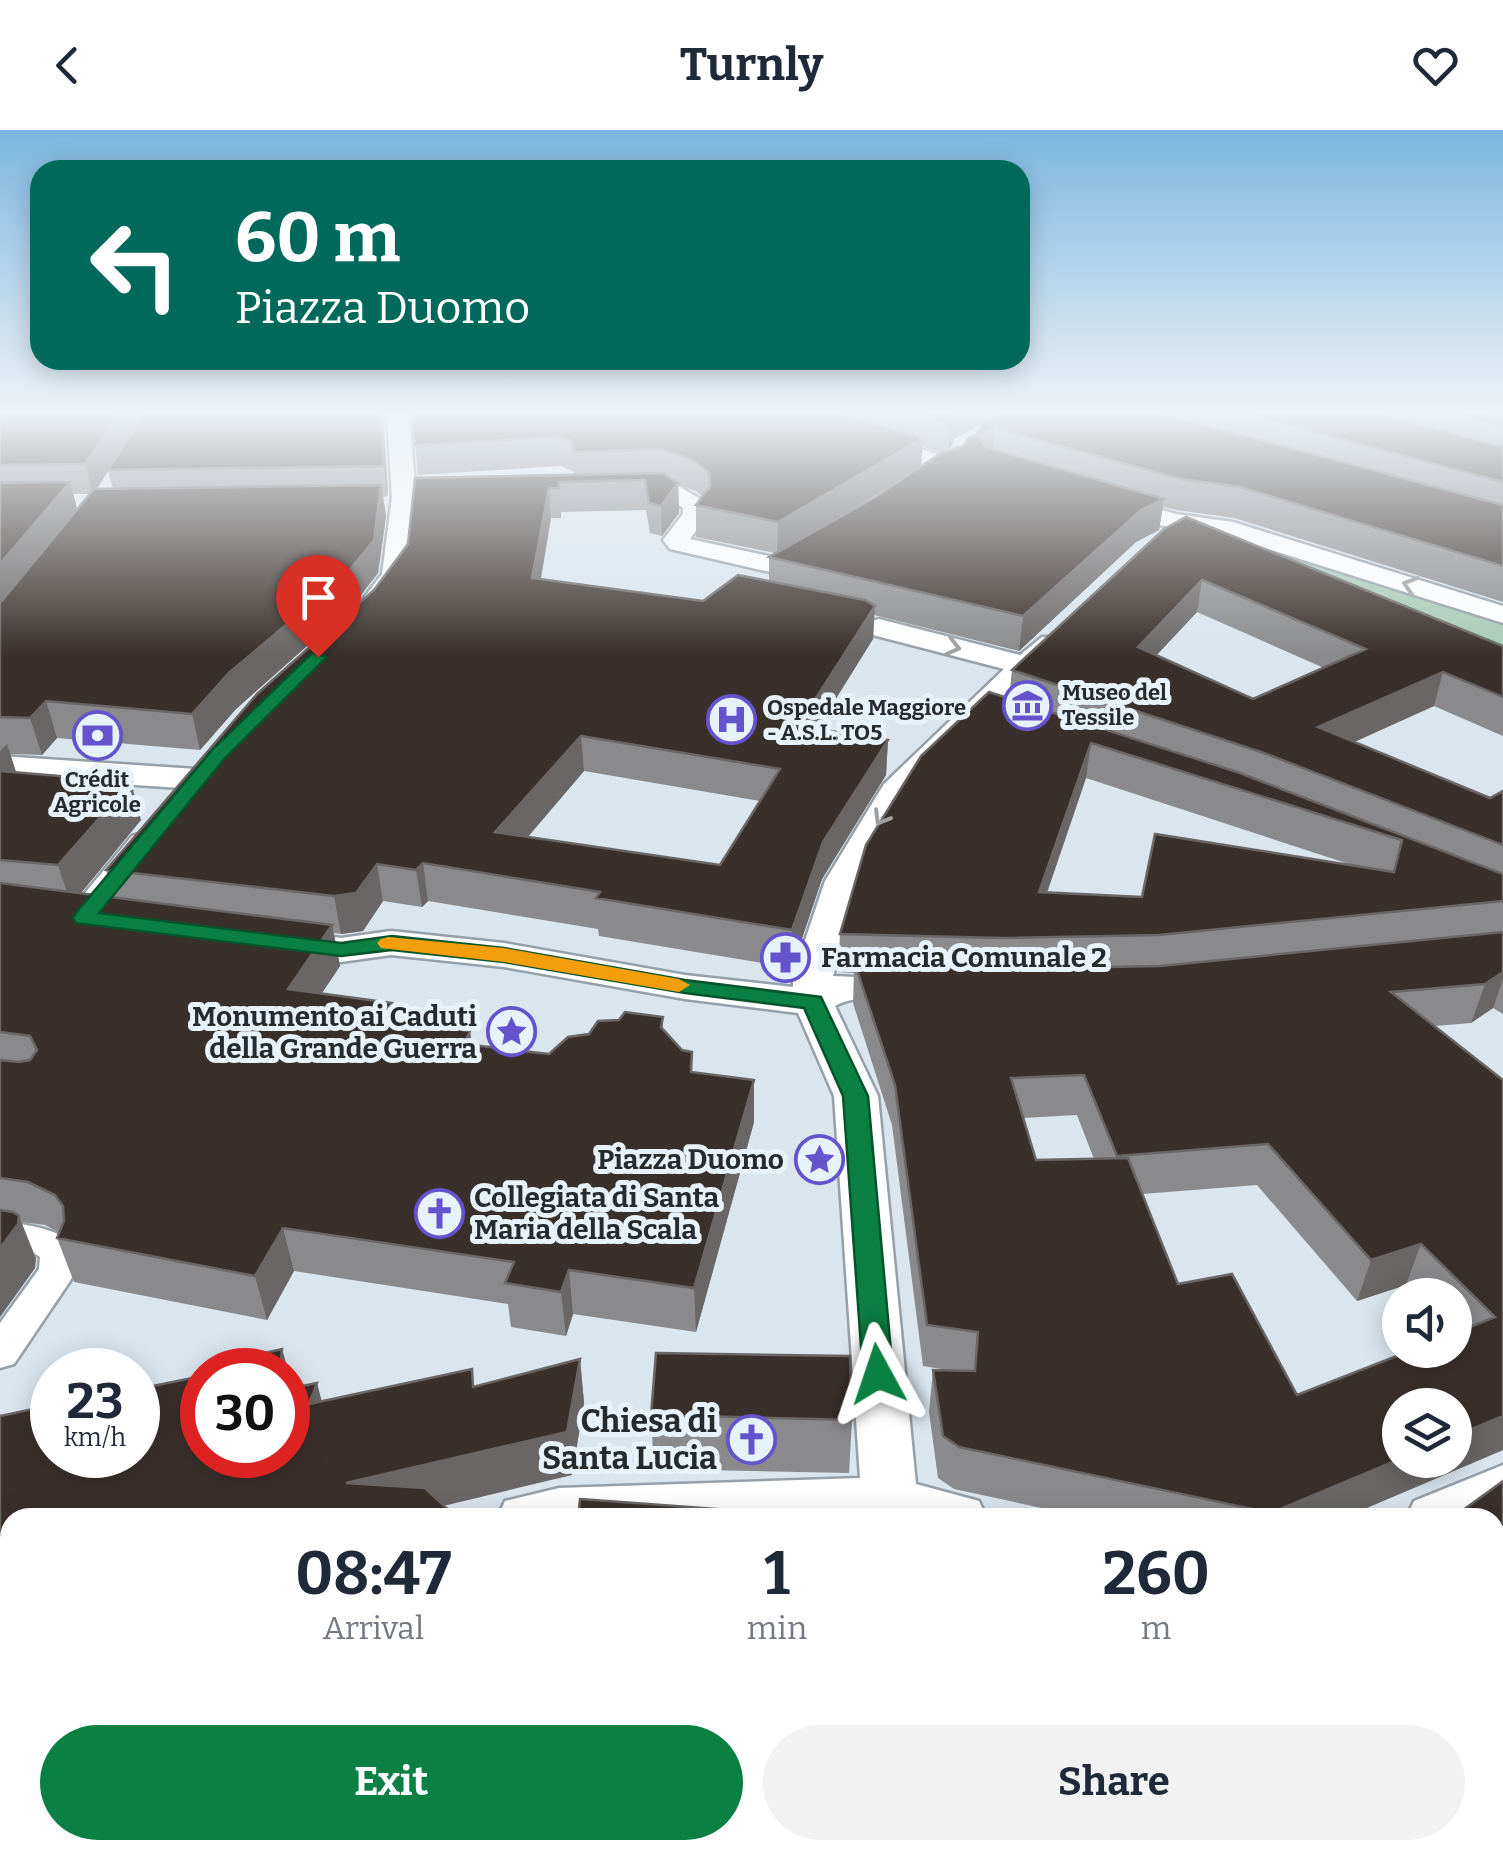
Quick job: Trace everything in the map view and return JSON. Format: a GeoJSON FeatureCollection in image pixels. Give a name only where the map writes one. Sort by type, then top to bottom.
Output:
{"type":"FeatureCollection","features":[{"type":"Feature","properties":{"kind":"street"},"geometry":{"type":"LineString","coordinates":[[353,625],[396,575],[407,494]]}},
{"type":"Feature","properties":{"kind":"street"},"geometry":{"type":"LineString","coordinates":[[679,494],[695,506],[695,515],[676,540],[679,544],[791,562],[751,585]]}},
{"type":"Feature","properties":{"kind":"street"},"geometry":{"type":"LineString","coordinates":[[1086,494],[1176,537],[1224,528],[1503,615]]}},
{"type":"Feature","properties":{"kind":"street"},"geometry":{"type":"LineString","coordinates":[[890,1502],[856,1096],[812,1002],[813,976],[843,881],[901,784],[977,709],[1076,621]]}},
{"type":"Feature","properties":{"kind":"street"},"geometry":{"type":"LineString","coordinates":[[879,628],[1026,666]]}},
{"type":"Feature","properties":{"kind":"street"},"geometry":{"type":"LineString","coordinates":[[977,709],[1014,720]]}},
{"type":"Feature","properties":{"kind":"street"},"geometry":{"type":"LineString","coordinates":[[123,923],[67,916],[168,814],[218,754]]}},
{"type":"Feature","properties":{"kind":"street"},"geometry":{"type":"LineString","coordinates":[[0,766],[196,779]]}},
{"type":"Feature","properties":{"kind":"street"},"geometry":{"type":"LineString","coordinates":[[242,938],[341,950],[392,943],[504,955],[685,986],[812,1002],[839,987],[941,990]]}},
{"type":"Feature","properties":{"kind":"street"},"geometry":{"type":"LineString","coordinates":[[0,1234],[41,1240],[58,1252],[57,1271],[0,1353]]}},
{"type":"Feature","properties":{"kind":"street"},"geometry":{"type":"LineString","coordinates":[[1459,1508],[1503,1490]]}},
{"type":"Feature","properties":{"kind":"street"},"geometry":{"type":"LineString","coordinates":[[732,1508],[890,1502],[916,1508]]}},
{"type":"Feature","properties":{"kind":"green space"},"geometry":{"type":"Polygon","coordinates":[[[1224,527],[1503,615],[1503,670],[1177,535],[1224,527]]]}},
{"type":"Feature","properties":{"kind":"building"},"geometry":{"type":"Polygon","coordinates":[[[0,494],[60,494],[0,564],[0,494]]]}},
{"type":"Feature","properties":{"kind":"building"},"geometry":{"type":"Polygon","coordinates":[[[90,494],[380,494],[374,540],[348,572],[229,673],[192,714],[46,701],[30,718],[0,717],[0,603],[90,494]]]}},
{"type":"Feature","properties":{"kind":"building"},"geometry":{"type":"Polygon","coordinates":[[[413,494],[548,494],[532,578],[703,601],[738,575],[865,600],[875,606],[798,726],[888,740],[823,842],[792,930],[596,898],[600,892],[423,863],[416,870],[377,864],[356,893],[334,896],[106,870],[257,694],[374,590],[408,544],[413,494]],[[581,736],[495,832],[720,865],[780,769],[581,736]]]}},
{"type":"Feature","properties":{"kind":"building"},"geometry":{"type":"Polygon","coordinates":[[[647,494],[670,494],[661,506],[649,503],[647,494]]]}},
{"type":"Feature","properties":{"kind":"building"},"geometry":{"type":"Polygon","coordinates":[[[704,494],[827,494],[778,522],[696,505],[704,494]]]}},
{"type":"Feature","properties":{"kind":"building"},"geometry":{"type":"Polygon","coordinates":[[[880,494],[1146,494],[1164,499],[1141,510],[1023,616],[769,557],[880,494]]]}},
{"type":"Feature","properties":{"kind":"building"},"geometry":{"type":"Polygon","coordinates":[[[1262,494],[1461,494],[1503,505],[1503,566],[1262,494]]]}},
{"type":"Feature","properties":{"kind":"building"},"geometry":{"type":"Polygon","coordinates":[[[1186,517],[1503,646],[1503,697],[1443,672],[1318,727],[1490,798],[1503,791],[1503,845],[1264,753],[1012,670],[1164,529],[1186,517]],[[1202,580],[1138,647],[1253,699],[1366,649],[1202,580]]]}},
{"type":"Feature","properties":{"kind":"building"},"geometry":{"type":"Polygon","coordinates":[[[989,692],[1237,772],[1503,874],[1503,901],[1159,935],[1000,938],[840,934],[866,845],[921,756],[989,692]],[[1091,743],[1039,892],[1142,897],[1155,834],[1394,872],[1402,840],[1091,743]]]}},
{"type":"Feature","properties":{"kind":"building"},"geometry":{"type":"Polygon","coordinates":[[[0,771],[131,782],[58,865],[0,860],[0,771]]]}},
{"type":"Feature","properties":{"kind":"building"},"geometry":{"type":"Polygon","coordinates":[[[0,883],[332,925],[288,989],[392,1003],[382,1020],[470,1031],[464,1044],[549,1054],[568,1037],[589,1034],[598,1021],[619,1020],[625,1012],[663,1017],[661,1027],[682,1050],[692,1052],[691,1072],[754,1080],[694,1288],[569,1270],[561,1292],[505,1283],[514,1262],[283,1228],[255,1276],[57,1238],[64,1221],[63,1206],[55,1195],[28,1182],[0,1178],[0,1060],[30,1060],[37,1050],[30,1036],[0,1032],[0,883]]]}},
{"type":"Feature","properties":{"kind":"building"},"geometry":{"type":"Polygon","coordinates":[[[1503,932],[1503,972],[1485,984],[1391,992],[1503,1080],[1503,1416],[1472,1429],[1472,1388],[1382,1388],[1382,1467],[1283,1508],[1247,1508],[959,1447],[943,1436],[933,1370],[975,1371],[978,1332],[927,1325],[895,1085],[855,964],[1000,969],[1160,966],[1503,932]],[[1084,1075],[1011,1078],[1036,1160],[1128,1158],[1178,1284],[1232,1274],[1297,1395],[1382,1362],[1382,1368],[1472,1368],[1472,1326],[1495,1317],[1472,1294],[1472,1278],[1455,1278],[1421,1244],[1371,1260],[1268,1144],[1117,1156],[1084,1075]]]}},
{"type":"Feature","properties":{"kind":"building"},"geometry":{"type":"Polygon","coordinates":[[[0,1210],[19,1216],[18,1224],[0,1248],[0,1210]]]}},
{"type":"Feature","properties":{"kind":"building"},"geometry":{"type":"Polygon","coordinates":[[[656,1353],[850,1356],[852,1420],[651,1415],[656,1353]]]}},
{"type":"Feature","properties":{"kind":"building"},"geometry":{"type":"Polygon","coordinates":[[[580,1359],[567,1432],[346,1483],[425,1488],[446,1508],[0,1508],[0,1416],[30,1410],[30,1478],[160,1478],[160,1385],[180,1380],[180,1478],[310,1478],[310,1404],[472,1369],[473,1387],[580,1359]]]}},
{"type":"Feature","properties":{"kind":"building"},"geometry":{"type":"Polygon","coordinates":[[[1503,1481],[1503,1508],[1466,1508],[1503,1481]]]}},
{"type":"Feature","properties":{"kind":"building"},"geometry":{"type":"Polygon","coordinates":[[[580,1499],[702,1508],[579,1508],[580,1499]]]}},
{"type":"Feature","properties":{"kind":"slow traffic"},"geometry":{"type":"LineString","coordinates":[[388,943],[504,955],[679,985]]}},
{"type":"Feature","properties":{"kind":"place","name":"Museo del Tessile"},"geometry":{"type":"Point","coordinates":[1027,705]}},
{"type":"Feature","properties":{"kind":"place","name":"Ospedale Maggiore - A.S.L. TO5"},"geometry":{"type":"Point","coordinates":[732,720]}},
{"type":"Feature","properties":{"kind":"place","name":"Crédit Agricole"},"geometry":{"type":"Point","coordinates":[97,735]}},
{"type":"Feature","properties":{"kind":"place","name":"Farmacia Comunale 2"},"geometry":{"type":"Point","coordinates":[786,957]}},
{"type":"Feature","properties":{"kind":"place","name":"Monumento ai Caduti della Grande Guerra"},"geometry":{"type":"Point","coordinates":[512,1032]}},
{"type":"Feature","properties":{"kind":"place","name":"Piazza Duomo"},"geometry":{"type":"Point","coordinates":[819,1159]}},
{"type":"Feature","properties":{"kind":"place","name":"Collegiata di Santa Maria della Scala"},"geometry":{"type":"Point","coordinates":[439,1213]}},
{"type":"Feature","properties":{"kind":"place","name":"Chiesa di Santa Lucia"},"geometry":{"type":"Point","coordinates":[752,1439]}},
{"type":"Feature","properties":{"kind":"route"},"geometry":{"type":"LineString","coordinates":[[318,657],[218,754],[84,918],[341,950],[392,943],[504,955],[685,986],[812,1002],[856,1096],[878,1374]]}}]}
